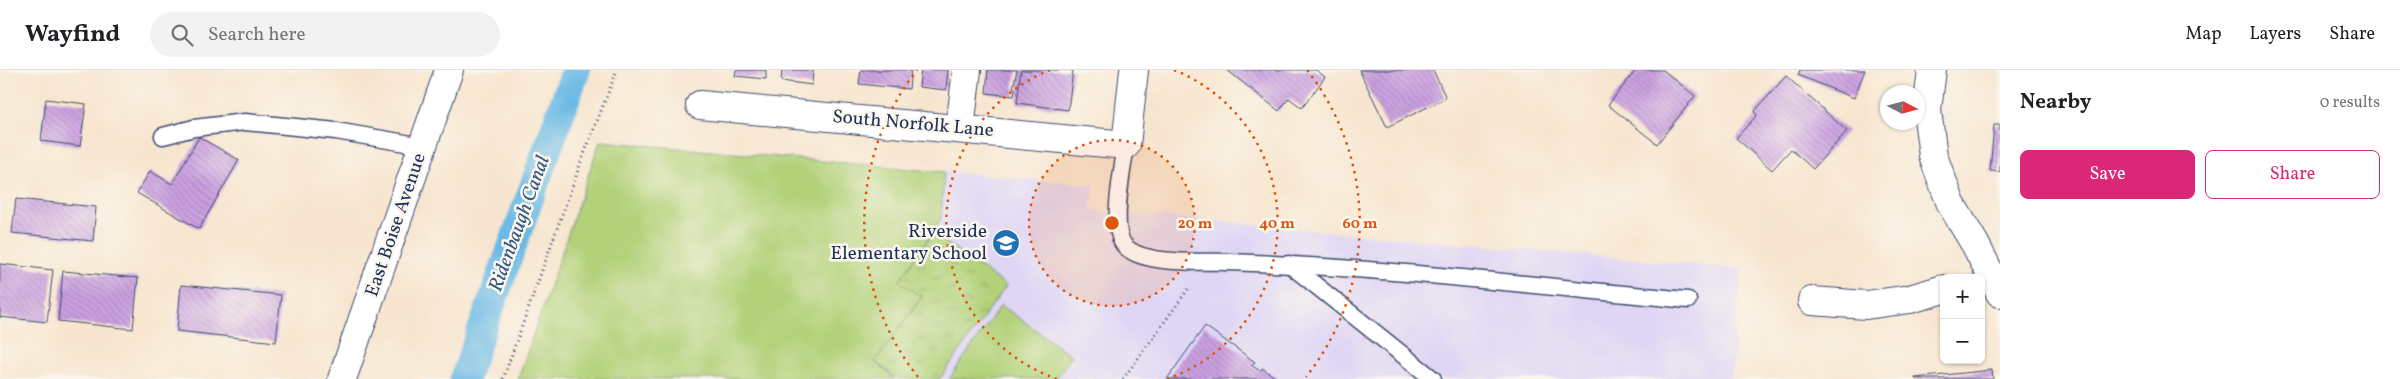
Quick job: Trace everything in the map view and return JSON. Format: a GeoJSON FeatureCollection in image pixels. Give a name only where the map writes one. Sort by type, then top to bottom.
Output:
{"type":"FeatureCollection","features":[{"type":"Feature","properties":{"kind":"street","name":"East Boise Avenue"},"geometry":{"type":"LineString","coordinates":[[342,379],[449,70]]}},
{"type":"Feature","properties":{"kind":"street"},"geometry":{"type":"LineString","coordinates":[[960,128],[967,70]]}},
{"type":"Feature","properties":{"kind":"street"},"geometry":{"type":"LineString","coordinates":[[1126,145],[1134,70]]}},
{"type":"Feature","properties":{"kind":"street"},"geometry":{"type":"LineString","coordinates":[[1932,70],[1927,110],[1933,156],[1951,204],[1975,244],[1992,279]]}},
{"type":"Feature","properties":{"kind":"street","name":"South Norfolk Lane"},"geometry":{"type":"LineString","coordinates":[[700,105],[1126,145]]}},
{"type":"Feature","properties":{"kind":"street"},"geometry":{"type":"LineString","coordinates":[[1812,301],[1866,305],[1910,299],[1940,290]]}},
{"type":"Feature","properties":{"kind":"lane"},"geometry":{"type":"LineString","coordinates":[[163,136],[194,128],[245,122],[336,132],[422,146]]}},
{"type":"Feature","properties":{"kind":"lane"},"geometry":{"type":"LineString","coordinates":[[1126,145],[1117,226],[1123,244],[1136,255],[1157,259],[1289,264],[1688,300]]}},
{"type":"Feature","properties":{"kind":"lane"},"geometry":{"type":"LineString","coordinates":[[1289,264],[1433,379]]}},
{"type":"Feature","properties":{"kind":"path"},"geometry":{"type":"LineString","coordinates":[[503,379],[581,162],[617,70]]}},
{"type":"Feature","properties":{"kind":"path"},"geometry":{"type":"LineString","coordinates":[[1123,379],[1189,288]]}},
{"type":"Feature","properties":{"kind":"shaded area","name":"Riverside Elementary School"},"geometry":{"type":"Polygon","coordinates":[[[600,141],[1094,185],[1091,210],[1742,269],[1731,379],[518,379],[600,141]]]}},
{"type":"Feature","properties":{"kind":"green space"},"geometry":{"type":"Polygon","coordinates":[[[600,141],[944,172],[941,218],[900,281],[922,297],[875,362],[895,379],[518,379],[600,141]]]}},
{"type":"Feature","properties":{"kind":"green space"},"geometry":{"type":"Polygon","coordinates":[[[933,233],[1006,286],[940,379],[898,379],[875,362],[922,297],[899,281],[933,233]]]}},
{"type":"Feature","properties":{"kind":"green space"},"geometry":{"type":"Polygon","coordinates":[[[1001,305],[1072,356],[1056,379],[949,379],[1001,305]]]}},
{"type":"Feature","properties":{"kind":"building"},"geometry":{"type":"Polygon","coordinates":[[[736,70],[766,70],[766,79],[735,76],[736,70]]]}},
{"type":"Feature","properties":{"kind":"building"},"geometry":{"type":"Polygon","coordinates":[[[782,70],[813,70],[812,85],[781,81],[782,70]]]}},
{"type":"Feature","properties":{"kind":"building"},"geometry":{"type":"Polygon","coordinates":[[[861,70],[911,70],[909,89],[859,84],[861,70]]]}},
{"type":"Feature","properties":{"kind":"building"},"geometry":{"type":"Polygon","coordinates":[[[921,70],[948,70],[946,90],[919,87],[921,70]]]}},
{"type":"Feature","properties":{"kind":"building"},"geometry":{"type":"Polygon","coordinates":[[[988,70],[1017,70],[1013,88],[1015,88],[1014,96],[986,93],[988,70]]]}},
{"type":"Feature","properties":{"kind":"building"},"geometry":{"type":"Polygon","coordinates":[[[1021,70],[1073,70],[1068,110],[1017,103],[1021,70]]]}},
{"type":"Feature","properties":{"kind":"building"},"geometry":{"type":"Polygon","coordinates":[[[1227,70],[1316,70],[1325,77],[1302,108],[1289,98],[1279,111],[1227,70]]]}},
{"type":"Feature","properties":{"kind":"building"},"geometry":{"type":"Polygon","coordinates":[[[1359,70],[1433,70],[1446,98],[1387,127],[1359,70]]]}},
{"type":"Feature","properties":{"kind":"building"},"geometry":{"type":"Polygon","coordinates":[[[1636,70],[1663,70],[1695,96],[1657,144],[1608,105],[1636,70]]]}},
{"type":"Feature","properties":{"kind":"building"},"geometry":{"type":"Polygon","coordinates":[[[1800,70],[1865,70],[1854,98],[1798,75],[1800,70]]]}},
{"type":"Feature","properties":{"kind":"building"},"geometry":{"type":"Polygon","coordinates":[[[1786,76],[1847,131],[1813,169],[1791,149],[1772,170],[1736,138],[1757,115],[1754,112],[1786,76]]]}},
{"type":"Feature","properties":{"kind":"building"},"geometry":{"type":"Polygon","coordinates":[[[46,99],[86,104],[80,146],[41,141],[46,99]]]}},
{"type":"Feature","properties":{"kind":"building"},"geometry":{"type":"Polygon","coordinates":[[[1994,125],[2000,125],[2000,172],[1990,171],[1994,125]]]}},
{"type":"Feature","properties":{"kind":"building"},"geometry":{"type":"Polygon","coordinates":[[[199,137],[239,160],[199,229],[137,193],[150,171],[172,184],[199,137]]]}},
{"type":"Feature","properties":{"kind":"building"},"geometry":{"type":"Polygon","coordinates":[[[16,199],[96,207],[93,241],[12,233],[16,199]]]}},
{"type":"Feature","properties":{"kind":"building"},"geometry":{"type":"Polygon","coordinates":[[[0,264],[53,270],[47,322],[0,317],[0,264]]]}},
{"type":"Feature","properties":{"kind":"building"},"geometry":{"type":"Polygon","coordinates":[[[63,271],[138,278],[133,329],[58,321],[63,271]]]}},
{"type":"Feature","properties":{"kind":"building"},"geometry":{"type":"Polygon","coordinates":[[[181,285],[281,295],[276,342],[177,331],[181,285]]]}},
{"type":"Feature","properties":{"kind":"building"},"geometry":{"type":"Polygon","coordinates":[[[1205,326],[1255,362],[1251,365],[1260,371],[1262,368],[1278,379],[1167,379],[1205,326]]]}},
{"type":"Feature","properties":{"kind":"building"},"geometry":{"type":"Polygon","coordinates":[[[1992,370],[1993,379],[1915,379],[1915,378],[1992,370]]]}},
{"type":"Feature","properties":{"kind":"waterway","name":"Ridenbaugh Canal"},"geometry":{"type":"LineString","coordinates":[[464,379],[576,70]]}},
{"type":"Feature","properties":{"kind":"place","name":"Riverside Elementary School"},"geometry":{"type":"Point","coordinates":[1006,243]}}]}
